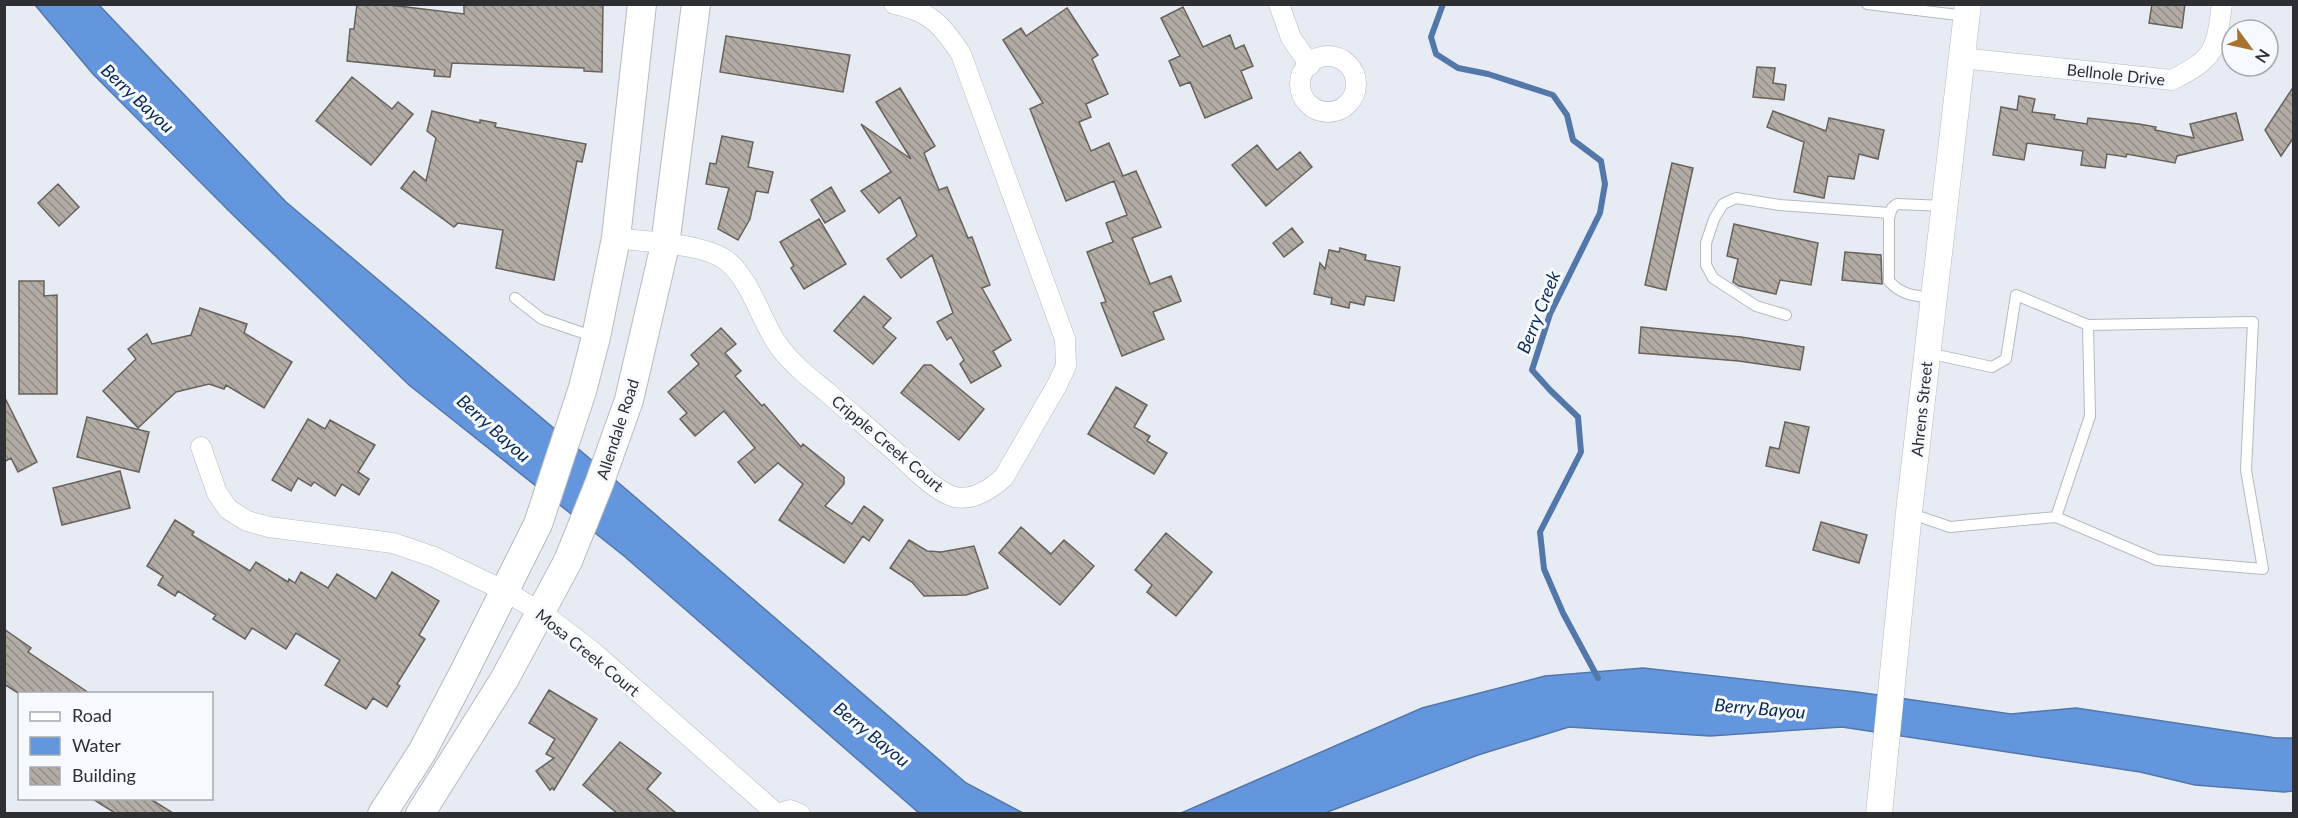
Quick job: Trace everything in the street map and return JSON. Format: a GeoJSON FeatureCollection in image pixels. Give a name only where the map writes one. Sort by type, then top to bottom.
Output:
{"type":"FeatureCollection","features":[{"type":"Feature","properties":{"kind":"main road"},"geometry":{"type":"LineString","coordinates":[[382,813],[422,752],[538,524],[582,391],[596,337],[616,238],[642,4]]}},
{"type":"Feature","properties":{"kind":"main road","name":"Allendale Road"},"geometry":{"type":"LineString","coordinates":[[420,813],[504,680],[542,613],[568,561],[599,484],[628,400],[665,245],[696,4]]}},
{"type":"Feature","properties":{"kind":"main road"},"geometry":{"type":"LineString","coordinates":[[422,752],[447,772]]}},
{"type":"Feature","properties":{"kind":"street","name":"Cripple Creek Court"},"geometry":{"type":"LineString","coordinates":[[616,238],[694,248],[715,254],[728,262],[743,280],[776,341],[788,358],[938,488],[956,497],[976,496],[992,488],[1004,477],[1057,385],[1066,366],[1065,339],[961,54],[945,29],[925,15],[894,4]]}},
{"type":"Feature","properties":{"kind":"street"},"geometry":{"type":"LineString","coordinates":[[1279,4],[1292,38],[1310,65]]}},
{"type":"Feature","properties":{"kind":"street","name":"Bellnole Drive"},"geometry":{"type":"LineString","coordinates":[[1961,58],[2172,80],[2200,66],[2212,50],[2218,40],[2222,4]]}},
{"type":"Feature","properties":{"kind":"street","name":"Ahrens Street"},"geometry":{"type":"LineString","coordinates":[[1880,809],[1909,512],[1967,10]]}},
{"type":"Feature","properties":{"kind":"street","name":"Mosa Creek Court"},"geometry":{"type":"LineString","coordinates":[[201,447],[217,493],[228,509],[247,520],[269,527],[393,543],[434,556],[505,591],[542,613],[592,651],[777,813],[790,810],[800,813]]}},
{"type":"Feature","properties":{"kind":"lane"},"geometry":{"type":"LineString","coordinates":[[1867,4],[1967,10]]}},
{"type":"Feature","properties":{"kind":"lane"},"geometry":{"type":"LineString","coordinates":[[1786,315],[1756,306],[1713,278],[1706,265],[1706,243],[1714,219],[1723,204],[1736,198],[1780,205],[1890,213]]}},
{"type":"Feature","properties":{"kind":"lane"},"geometry":{"type":"LineString","coordinates":[[1934,298],[1904,294],[1889,281],[1887,266],[1890,213],[1897,204],[1907,202],[1944,206]]}},
{"type":"Feature","properties":{"kind":"lane"},"geometry":{"type":"LineString","coordinates":[[1909,512],[1950,527],[2056,517],[2157,560],[2263,568],[2246,470],[2253,322],[2088,325],[2016,295],[2006,359],[1992,367],[1927,353]]}},
{"type":"Feature","properties":{"kind":"lane"},"geometry":{"type":"LineString","coordinates":[[515,298],[542,319],[596,337]]}},
{"type":"Feature","properties":{"kind":"lane"},"geometry":{"type":"LineString","coordinates":[[2056,517],[2091,416],[2088,325]]}},
{"type":"Feature","properties":{"kind":"water","name":"Berry Bayou"},"geometry":{"type":"Polygon","coordinates":[[[35,5],[99,5],[286,202],[627,490],[966,783],[1023,813],[919,813],[624,556],[409,385],[230,212],[93,74],[35,5]]]}},
{"type":"Feature","properties":{"kind":"water","name":"Berry Bayou"},"geometry":{"type":"Polygon","coordinates":[[[1643,668],[1857,692],[2011,714],[2076,708],[2276,738],[2293,738],[2293,791],[2195,785],[2140,772],[1842,727],[1710,736],[1569,727],[1478,755],[1325,813],[1179,814],[1422,708],[1545,676],[1643,668]]]}},
{"type":"Feature","properties":{"kind":"building"},"geometry":{"type":"Polygon","coordinates":[[[357,4],[382,4],[464,14],[464,4],[603,4],[602,72],[584,71],[584,68],[452,63],[450,77],[434,76],[435,70],[347,61],[350,29],[354,29],[357,4]]]}},
{"type":"Feature","properties":{"kind":"building"},"geometry":{"type":"Polygon","coordinates":[[[2152,4],[2185,4],[2182,28],[2149,23],[2152,4]]]}},
{"type":"Feature","properties":{"kind":"building"},"geometry":{"type":"Polygon","coordinates":[[[1183,7],[1203,47],[1230,35],[1235,49],[1244,45],[1253,66],[1241,71],[1252,98],[1205,118],[1190,82],[1180,86],[1169,61],[1180,56],[1161,18],[1183,7]]]}},
{"type":"Feature","properties":{"kind":"building"},"geometry":{"type":"Polygon","coordinates":[[[1067,8],[1098,55],[1092,59],[1108,94],[1086,104],[1091,117],[1079,122],[1091,151],[1109,143],[1123,176],[1136,171],[1161,227],[1132,238],[1150,284],[1171,276],[1181,301],[1153,312],[1164,339],[1122,356],[1101,303],[1106,302],[1087,252],[1113,242],[1106,223],[1127,215],[1114,181],[1066,201],[1030,109],[1043,103],[1003,40],[1021,28],[1026,36],[1067,8]]]}},
{"type":"Feature","properties":{"kind":"building"},"geometry":{"type":"Polygon","coordinates":[[[726,36],[850,55],[843,92],[720,72],[726,36]]]}},
{"type":"Feature","properties":{"kind":"building"},"geometry":{"type":"Polygon","coordinates":[[[1757,67],[1775,68],[1773,83],[1786,85],[1784,100],[1753,97],[1757,67]]]}},
{"type":"Feature","properties":{"kind":"building"},"geometry":{"type":"Polygon","coordinates":[[[352,77],[392,109],[398,102],[413,114],[371,165],[316,121],[352,77]]]}},
{"type":"Feature","properties":{"kind":"building"},"geometry":{"type":"Polygon","coordinates":[[[2294,86],[2294,137],[2281,156],[2265,130],[2294,86]]]}},
{"type":"Feature","properties":{"kind":"building"},"geometry":{"type":"Polygon","coordinates":[[[900,88],[935,146],[924,153],[939,190],[947,187],[968,238],[972,237],[990,285],[982,288],[1011,340],[993,351],[1001,366],[971,383],[960,364],[964,360],[951,337],[947,340],[937,322],[953,313],[932,255],[901,278],[887,259],[917,236],[900,197],[879,213],[861,191],[891,172],[861,124],[911,159],[876,102],[900,88]]]}},
{"type":"Feature","properties":{"kind":"building"},"geometry":{"type":"Polygon","coordinates":[[[2019,96],[2035,99],[2032,112],[2055,115],[2054,119],[2087,124],[2088,118],[2139,124],[2156,127],[2155,130],[2194,138],[2190,124],[2236,113],[2243,140],[2177,156],[2175,163],[2127,154],[2126,157],[2107,154],[2105,168],[2081,165],[2083,151],[2027,143],[2024,160],[1993,155],[2001,107],[2017,110],[2019,96]]]}},
{"type":"Feature","properties":{"kind":"building"},"geometry":{"type":"Polygon","coordinates":[[[432,111],[480,123],[480,120],[496,123],[495,127],[586,144],[582,162],[577,161],[554,280],[496,268],[503,230],[458,223],[454,227],[401,188],[414,171],[426,181],[436,138],[427,131],[432,111]]]}},
{"type":"Feature","properties":{"kind":"building"},"geometry":{"type":"Polygon","coordinates":[[[1773,111],[1826,131],[1829,118],[1884,130],[1878,159],[1859,154],[1854,179],[1828,176],[1824,198],[1794,192],[1804,142],[1767,127],[1773,111]]]}},
{"type":"Feature","properties":{"kind":"building"},"geometry":{"type":"Polygon","coordinates":[[[722,136],[753,142],[748,167],[773,172],[768,193],[756,191],[750,219],[738,240],[718,229],[729,188],[706,184],[710,163],[716,164],[722,136]]]}},
{"type":"Feature","properties":{"kind":"building"},"geometry":{"type":"Polygon","coordinates":[[[1257,145],[1277,170],[1300,152],[1312,167],[1266,206],[1232,165],[1257,145]]]}},
{"type":"Feature","properties":{"kind":"building"},"geometry":{"type":"Polygon","coordinates":[[[1672,163],[1693,168],[1666,290],[1645,285],[1672,163]]]}},
{"type":"Feature","properties":{"kind":"building"},"geometry":{"type":"Polygon","coordinates":[[[58,184],[79,207],[59,226],[38,203],[58,184]]]}},
{"type":"Feature","properties":{"kind":"building"},"geometry":{"type":"Polygon","coordinates":[[[831,187],[845,211],[825,223],[811,200],[831,187]]]}},
{"type":"Feature","properties":{"kind":"building"},"geometry":{"type":"Polygon","coordinates":[[[819,219],[846,264],[804,289],[791,268],[794,266],[780,242],[819,219]]]}},
{"type":"Feature","properties":{"kind":"building"},"geometry":{"type":"Polygon","coordinates":[[[1734,224],[1818,243],[1811,285],[1780,280],[1776,294],[1739,286],[1733,282],[1738,259],[1727,256],[1734,224]]]}},
{"type":"Feature","properties":{"kind":"building"},"geometry":{"type":"Polygon","coordinates":[[[1292,228],[1303,242],[1284,257],[1273,243],[1292,228]]]}},
{"type":"Feature","properties":{"kind":"building"},"geometry":{"type":"Polygon","coordinates":[[[1340,248],[1366,255],[1365,260],[1400,267],[1394,301],[1366,296],[1364,305],[1350,302],[1349,308],[1331,304],[1332,298],[1314,294],[1320,263],[1325,269],[1329,250],[1339,252],[1340,248]]]}},
{"type":"Feature","properties":{"kind":"building"},"geometry":{"type":"Polygon","coordinates":[[[1845,252],[1881,255],[1882,284],[1842,280],[1845,252]]]}},
{"type":"Feature","properties":{"kind":"building"},"geometry":{"type":"Polygon","coordinates":[[[19,281],[44,281],[44,296],[57,295],[57,394],[19,394],[19,281]]]}},
{"type":"Feature","properties":{"kind":"building"},"geometry":{"type":"Polygon","coordinates":[[[864,296],[891,318],[883,327],[896,338],[873,364],[834,331],[864,296]]]}},
{"type":"Feature","properties":{"kind":"building"},"geometry":{"type":"Polygon","coordinates":[[[200,308],[247,324],[244,333],[292,362],[264,408],[226,385],[224,389],[209,384],[176,392],[138,428],[103,391],[136,359],[128,349],[147,334],[152,344],[191,335],[200,308]]]}},
{"type":"Feature","properties":{"kind":"building"},"geometry":{"type":"Polygon","coordinates":[[[1641,327],[1741,337],[1804,347],[1800,370],[1739,361],[1639,353],[1641,327]]]}},
{"type":"Feature","properties":{"kind":"building"},"geometry":{"type":"Polygon","coordinates":[[[721,328],[736,344],[725,353],[741,371],[735,376],[762,406],[764,404],[801,447],[803,444],[844,477],[844,484],[825,506],[852,524],[864,506],[883,520],[869,541],[863,536],[844,563],[779,520],[803,484],[778,463],[755,483],[738,462],[755,448],[724,411],[695,436],[680,419],[687,413],[668,392],[699,364],[691,355],[721,328]]]}},
{"type":"Feature","properties":{"kind":"building"},"geometry":{"type":"Polygon","coordinates":[[[924,365],[931,365],[984,409],[959,440],[901,393],[924,365]]]}},
{"type":"Feature","properties":{"kind":"building"},"geometry":{"type":"Polygon","coordinates":[[[1116,387],[1147,405],[1134,427],[1150,436],[1147,441],[1167,453],[1154,474],[1088,434],[1116,387]]]}},
{"type":"Feature","properties":{"kind":"building"},"geometry":{"type":"Polygon","coordinates":[[[4,396],[37,462],[18,472],[11,458],[4,462],[4,396]]]}},
{"type":"Feature","properties":{"kind":"building"},"geometry":{"type":"Polygon","coordinates":[[[87,417],[149,432],[139,472],[77,457],[87,417]]]}},
{"type":"Feature","properties":{"kind":"building"},"geometry":{"type":"Polygon","coordinates":[[[308,419],[325,429],[330,420],[375,445],[358,472],[369,479],[359,495],[342,484],[335,496],[314,482],[311,486],[298,478],[291,491],[272,480],[308,419]]]}},
{"type":"Feature","properties":{"kind":"building"},"geometry":{"type":"Polygon","coordinates":[[[1785,422],[1809,427],[1799,473],[1766,466],[1770,447],[1779,449],[1785,422]]]}},
{"type":"Feature","properties":{"kind":"building"},"geometry":{"type":"Polygon","coordinates":[[[120,471],[130,508],[62,525],[53,488],[120,471]]]}},
{"type":"Feature","properties":{"kind":"building"},"geometry":{"type":"Polygon","coordinates":[[[175,520],[194,532],[192,535],[250,571],[256,562],[288,582],[289,579],[295,583],[301,572],[328,588],[337,574],[376,599],[392,572],[439,601],[419,635],[425,639],[397,684],[400,686],[387,707],[373,698],[366,709],[325,685],[340,660],[296,633],[286,649],[252,628],[245,639],[213,619],[216,615],[178,591],[175,596],[158,585],[163,576],[147,566],[175,520]]]}},
{"type":"Feature","properties":{"kind":"building"},"geometry":{"type":"Polygon","coordinates":[[[1821,522],[1867,535],[1859,563],[1813,550],[1821,522]]]}},
{"type":"Feature","properties":{"kind":"building"},"geometry":{"type":"Polygon","coordinates":[[[1021,527],[1051,554],[1064,540],[1094,566],[1060,605],[999,553],[1021,527]]]}},
{"type":"Feature","properties":{"kind":"building"},"geometry":{"type":"Polygon","coordinates":[[[1166,533],[1212,572],[1176,616],[1147,592],[1152,585],[1135,570],[1166,533]]]}},
{"type":"Feature","properties":{"kind":"building"},"geometry":{"type":"Polygon","coordinates":[[[909,540],[927,551],[941,552],[974,546],[988,588],[966,595],[924,596],[912,582],[890,568],[909,540]]]}},
{"type":"Feature","properties":{"kind":"building"},"geometry":{"type":"Polygon","coordinates":[[[4,629],[31,648],[28,652],[88,692],[18,693],[4,684],[4,629]]]}},
{"type":"Feature","properties":{"kind":"building"},"geometry":{"type":"Polygon","coordinates":[[[549,690],[597,719],[554,790],[552,788],[550,790],[536,771],[554,758],[546,754],[555,739],[529,723],[549,690]]]}},
{"type":"Feature","properties":{"kind":"building"},"geometry":{"type":"Polygon","coordinates":[[[620,742],[661,773],[647,789],[676,813],[617,813],[583,785],[620,742]]]}},
{"type":"Feature","properties":{"kind":"building"},"geometry":{"type":"Polygon","coordinates":[[[94,800],[152,800],[173,813],[115,813],[94,800]]]}},
{"type":"Feature","properties":{"kind":"waterway","name":"Berry Creek"},"geometry":{"type":"LineString","coordinates":[[1443,4],[1431,37],[1436,54],[1458,68],[1488,74],[1553,95],[1567,115],[1573,140],[1601,161],[1605,184],[1600,213],[1550,314],[1532,370],[1578,417],[1581,452],[1540,532],[1544,569],[1563,613],[1598,678]]}}]}
